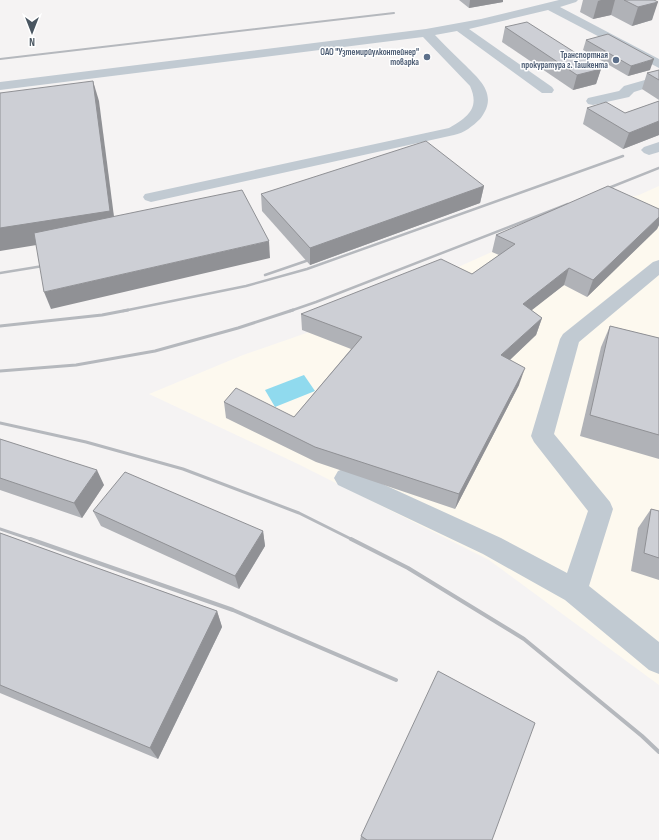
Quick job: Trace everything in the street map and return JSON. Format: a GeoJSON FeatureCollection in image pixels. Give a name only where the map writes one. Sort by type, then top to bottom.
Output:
{"type":"FeatureCollection","features":[{"type":"Feature","properties":{"kind":"lane"},"geometry":{"type":"LineString","coordinates":[[0,86],[426,33],[459,27],[572,0]]}},
{"type":"Feature","properties":{"kind":"lane"},"geometry":{"type":"LineString","coordinates":[[550,6],[659,64]]}},
{"type":"Feature","properties":{"kind":"lane"},"geometry":{"type":"LineString","coordinates":[[459,27],[547,90]]}},
{"type":"Feature","properties":{"kind":"lane"},"geometry":{"type":"LineString","coordinates":[[151,198],[454,131],[464,126],[477,114],[481,102],[480,90],[476,84],[426,33]]}},
{"type":"Feature","properties":{"kind":"lane"},"geometry":{"type":"LineString","coordinates":[[593,101],[624,94],[629,89],[636,86],[659,80]]}},
{"type":"Feature","properties":{"kind":"lane"},"geometry":{"type":"LineString","coordinates":[[574,591],[601,509],[542,436],[570,339],[659,266]]}},
{"type":"Feature","properties":{"kind":"lane"},"geometry":{"type":"LineString","coordinates":[[346,478],[492,546],[574,591],[659,660]]}},
{"type":"Feature","properties":{"kind":"shaded area"},"geometry":{"type":"Polygon","coordinates":[[[659,186],[659,685],[489,560],[300,465],[149,394],[243,355],[384,306],[438,276],[597,205],[639,195],[659,186]]]}},
{"type":"Feature","properties":{"kind":"water"},"geometry":{"type":"Polygon","coordinates":[[[304,375],[315,391],[275,407],[265,390],[304,375]]]}},
{"type":"Feature","properties":{"kind":"building"},"geometry":{"type":"Polygon","coordinates":[[[624,0],[654,0],[658,2],[638,7],[624,0]]]}},
{"type":"Feature","properties":{"kind":"building"},"geometry":{"type":"Polygon","coordinates":[[[527,22],[601,69],[577,75],[505,27],[527,22]]]}},
{"type":"Feature","properties":{"kind":"building"},"geometry":{"type":"Polygon","coordinates":[[[608,34],[654,59],[631,66],[586,40],[608,34]]]}},
{"type":"Feature","properties":{"kind":"building"},"geometry":{"type":"Polygon","coordinates":[[[659,70],[659,80],[647,73],[659,70]]]}},
{"type":"Feature","properties":{"kind":"building"},"geometry":{"type":"Polygon","coordinates":[[[93,81],[110,211],[0,228],[0,93],[93,81]]]}},
{"type":"Feature","properties":{"kind":"building"},"geometry":{"type":"Polygon","coordinates":[[[659,101],[659,121],[629,133],[587,108],[606,102],[625,113],[659,101]]]}},
{"type":"Feature","properties":{"kind":"building"},"geometry":{"type":"Polygon","coordinates":[[[426,141],[484,186],[310,248],[261,194],[426,141]]]}},
{"type":"Feature","properties":{"kind":"building"},"geometry":{"type":"Polygon","coordinates":[[[608,186],[659,209],[659,217],[593,280],[569,268],[523,304],[542,318],[501,355],[525,368],[459,494],[315,447],[224,402],[236,388],[294,417],[362,337],[301,314],[441,259],[472,274],[515,244],[496,235],[608,186]]]}},
{"type":"Feature","properties":{"kind":"building"},"geometry":{"type":"Polygon","coordinates":[[[242,190],[269,241],[44,292],[34,233],[242,190]]]}},
{"type":"Feature","properties":{"kind":"building"},"geometry":{"type":"Polygon","coordinates":[[[610,326],[659,338],[659,435],[590,415],[610,326]]]}},
{"type":"Feature","properties":{"kind":"building"},"geometry":{"type":"Polygon","coordinates":[[[0,439],[97,470],[74,503],[0,478],[0,439]]]}},
{"type":"Feature","properties":{"kind":"building"},"geometry":{"type":"Polygon","coordinates":[[[125,472],[263,531],[235,576],[93,511],[125,472]]]}},
{"type":"Feature","properties":{"kind":"building"},"geometry":{"type":"Polygon","coordinates":[[[651,509],[659,511],[659,558],[644,553],[651,509]]]}},
{"type":"Feature","properties":{"kind":"building"},"geometry":{"type":"Polygon","coordinates":[[[0,533],[217,611],[150,748],[0,685],[0,533]]]}},
{"type":"Feature","properties":{"kind":"building"},"geometry":{"type":"Polygon","coordinates":[[[438,671],[535,723],[492,840],[367,840],[361,836],[438,671]]]}},
{"type":"Feature","properties":{"kind":"railway"},"geometry":{"type":"LineString","coordinates":[[0,59],[394,13]]}},
{"type":"Feature","properties":{"kind":"railway"},"geometry":{"type":"LineString","coordinates":[[127,310],[246,286],[307,269],[623,156]]}},
{"type":"Feature","properties":{"kind":"railway"},"geometry":{"type":"LineString","coordinates":[[601,191],[659,168]]}},
{"type":"Feature","properties":{"kind":"railway"},"geometry":{"type":"LineString","coordinates":[[291,311],[568,204]]}},
{"type":"Feature","properties":{"kind":"railway"},"geometry":{"type":"LineString","coordinates":[[265,275],[306,261]]}},
{"type":"Feature","properties":{"kind":"railway"},"geometry":{"type":"LineString","coordinates":[[0,273],[43,266]]}},
{"type":"Feature","properties":{"kind":"railway"},"geometry":{"type":"LineString","coordinates":[[0,326],[102,315],[127,310]]}},
{"type":"Feature","properties":{"kind":"railway"},"geometry":{"type":"LineString","coordinates":[[0,371],[76,365],[155,351],[238,328],[291,311]]}},
{"type":"Feature","properties":{"kind":"railway"},"geometry":{"type":"LineString","coordinates":[[0,423],[86,442],[183,469],[299,513],[351,539]]}},
{"type":"Feature","properties":{"kind":"railway"},"geometry":{"type":"LineString","coordinates":[[0,529],[30,539]]}},
{"type":"Feature","properties":{"kind":"railway"},"geometry":{"type":"LineString","coordinates":[[30,539],[233,610],[396,680]]}},
{"type":"Feature","properties":{"kind":"railway"},"geometry":{"type":"LineString","coordinates":[[351,539],[408,568],[524,639],[642,736],[659,752]]}},
{"type":"Feature","properties":{"kind":"place","name":"ОАО \"Узтемирйулконтейнер\" товарка"},"geometry":{"type":"Point","coordinates":[427,57]}},
{"type":"Feature","properties":{"kind":"place","name":"Транспортная прокуратура г. Ташкента"},"geometry":{"type":"Point","coordinates":[616,60]}}]}
